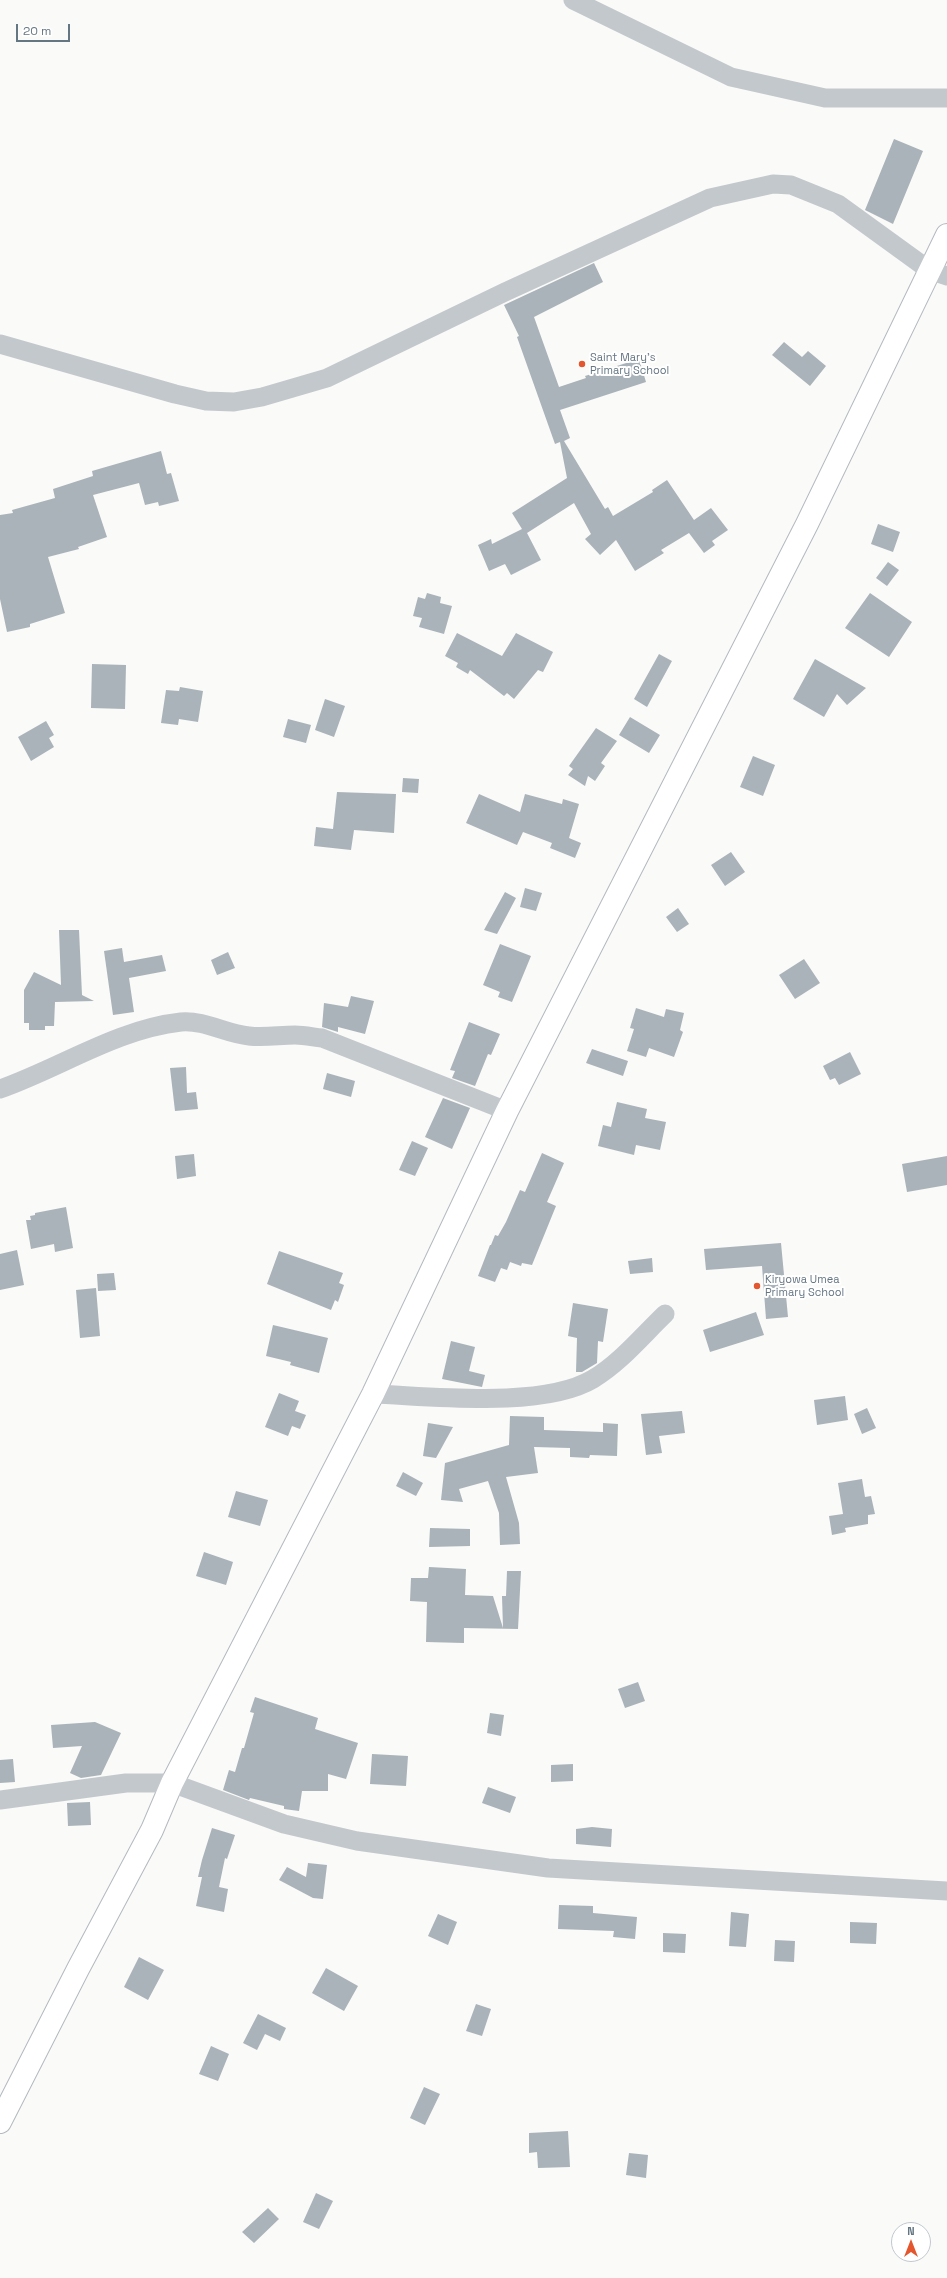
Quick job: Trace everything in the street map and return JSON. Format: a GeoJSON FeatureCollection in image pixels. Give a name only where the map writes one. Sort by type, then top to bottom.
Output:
{"type":"FeatureCollection","features":[{"type":"Feature","properties":{"kind":"main road"},"geometry":{"type":"LineString","coordinates":[[0,2122],[78,1969],[152,1830],[172,1783],[373,1394],[507,1110],[807,524],[938,273],[947,235]]}},
{"type":"Feature","properties":{"kind":"street"},"geometry":{"type":"LineString","coordinates":[[573,0],[731,77],[826,98],[947,98]]}},
{"type":"Feature","properties":{"kind":"street"},"geometry":{"type":"LineString","coordinates":[[0,344],[190,398],[234,402],[262,397],[327,378],[505,292],[710,198],[773,184],[791,185],[838,204],[938,273]]}},
{"type":"Feature","properties":{"kind":"street"},"geometry":{"type":"LineString","coordinates":[[0,1089],[59,1065],[96,1047],[150,1028],[182,1022],[206,1024],[249,1036],[297,1035],[322,1038],[507,1110]]}},
{"type":"Feature","properties":{"kind":"street"},"geometry":{"type":"LineString","coordinates":[[373,1394],[506,1398],[538,1396],[568,1389],[591,1380],[613,1365],[665,1314]]}},
{"type":"Feature","properties":{"kind":"street"},"geometry":{"type":"LineString","coordinates":[[0,1800],[126,1783],[172,1783],[284,1824],[357,1841],[548,1868],[947,1891]]}},
{"type":"Feature","properties":{"kind":"building"},"geometry":{"type":"Polygon","coordinates":[[[894,139],[923,151],[893,224],[865,210],[894,139]]]}},
{"type":"Feature","properties":{"kind":"building"},"geometry":{"type":"Polygon","coordinates":[[[594,263],[603,282],[534,317],[559,387],[586,378],[585,376],[639,359],[646,382],[560,410],[570,438],[564,441],[605,509],[608,507],[613,516],[653,492],[652,490],[667,480],[694,520],[711,508],[728,530],[712,541],[715,545],[704,553],[689,533],[661,550],[664,553],[635,571],[616,540],[600,555],[585,539],[591,534],[574,503],[527,533],[541,560],[511,575],[505,564],[489,571],[478,545],[491,539],[492,544],[522,529],[512,513],[567,478],[560,442],[555,444],[517,337],[519,336],[504,305],[594,263]]]}},
{"type":"Feature","properties":{"kind":"building"},"geometry":{"type":"Polygon","coordinates":[[[784,342],[802,357],[808,351],[826,366],[810,386],[772,355],[784,342]]]}},
{"type":"Feature","properties":{"kind":"building"},"geometry":{"type":"Polygon","coordinates":[[[161,451],[167,474],[171,473],[179,501],[159,506],[158,502],[145,505],[139,483],[93,495],[107,537],[78,547],[79,549],[48,557],[65,613],[30,624],[30,627],[7,632],[0,599],[0,515],[13,513],[12,510],[55,498],[53,489],[93,476],[92,471],[161,451]]]}},
{"type":"Feature","properties":{"kind":"building"},"geometry":{"type":"Polygon","coordinates":[[[878,524],[900,532],[893,552],[871,544],[878,524]]]}},
{"type":"Feature","properties":{"kind":"building"},"geometry":{"type":"Polygon","coordinates":[[[888,562],[899,570],[887,586],[876,578],[888,562]]]}},
{"type":"Feature","properties":{"kind":"building"},"geometry":{"type":"Polygon","coordinates":[[[427,593],[441,597],[440,603],[452,606],[444,634],[419,627],[422,618],[413,616],[418,597],[425,599],[427,593]]]}},
{"type":"Feature","properties":{"kind":"building"},"geometry":{"type":"Polygon","coordinates":[[[870,593],[912,622],[889,657],[845,628],[870,593]]]}},
{"type":"Feature","properties":{"kind":"building"},"geometry":{"type":"Polygon","coordinates":[[[457,633],[502,656],[516,633],[553,652],[543,672],[538,670],[514,699],[507,693],[504,696],[470,670],[468,674],[456,667],[458,663],[445,656],[457,633]]]}},
{"type":"Feature","properties":{"kind":"building"},"geometry":{"type":"Polygon","coordinates":[[[659,654],[672,661],[647,707],[634,699],[659,654]]]}},
{"type":"Feature","properties":{"kind":"building"},"geometry":{"type":"Polygon","coordinates":[[[815,659],[866,688],[847,705],[837,694],[824,717],[793,699],[815,659]]]}},
{"type":"Feature","properties":{"kind":"building"},"geometry":{"type":"Polygon","coordinates":[[[92,664],[126,665],[125,709],[91,708],[92,664]]]}},
{"type":"Feature","properties":{"kind":"building"},"geometry":{"type":"Polygon","coordinates":[[[180,687],[203,691],[198,722],[179,719],[178,725],[161,723],[166,690],[179,691],[180,687]]]}},
{"type":"Feature","properties":{"kind":"building"},"geometry":{"type":"Polygon","coordinates":[[[325,699],[345,706],[334,737],[315,730],[325,699]]]}},
{"type":"Feature","properties":{"kind":"building"},"geometry":{"type":"Polygon","coordinates":[[[630,717],[660,735],[649,753],[619,735],[630,717]]]}},
{"type":"Feature","properties":{"kind":"building"},"geometry":{"type":"Polygon","coordinates":[[[288,719],[311,725],[306,743],[283,737],[288,719]]]}},
{"type":"Feature","properties":{"kind":"building"},"geometry":{"type":"Polygon","coordinates":[[[46,721],[54,735],[49,738],[54,747],[31,761],[18,737],[46,721]]]}},
{"type":"Feature","properties":{"kind":"building"},"geometry":{"type":"Polygon","coordinates":[[[596,728],[617,741],[601,763],[605,766],[595,781],[588,776],[585,786],[568,775],[573,769],[569,766],[596,728]]]}},
{"type":"Feature","properties":{"kind":"building"},"geometry":{"type":"Polygon","coordinates":[[[753,756],[775,765],[763,796],[740,787],[753,756]]]}},
{"type":"Feature","properties":{"kind":"building"},"geometry":{"type":"Polygon","coordinates":[[[403,778],[419,779],[418,793],[402,792],[403,778]]]}},
{"type":"Feature","properties":{"kind":"building"},"geometry":{"type":"Polygon","coordinates":[[[337,792],[396,794],[394,833],[354,830],[351,850],[314,846],[316,827],[333,829],[337,792]]]}},
{"type":"Feature","properties":{"kind":"building"},"geometry":{"type":"Polygon","coordinates":[[[479,794],[520,812],[525,794],[562,804],[563,799],[579,804],[569,838],[581,843],[575,858],[550,848],[552,843],[523,832],[517,845],[466,823],[479,794]]]}},
{"type":"Feature","properties":{"kind":"building"},"geometry":{"type":"Polygon","coordinates":[[[731,852],[745,872],[725,886],[711,865],[731,852]]]}},
{"type":"Feature","properties":{"kind":"building"},"geometry":{"type":"Polygon","coordinates":[[[525,888],[542,893],[536,911],[520,907],[525,888]]]}},
{"type":"Feature","properties":{"kind":"building"},"geometry":{"type":"Polygon","coordinates":[[[505,892],[516,898],[497,934],[484,930],[505,892]]]}},
{"type":"Feature","properties":{"kind":"building"},"geometry":{"type":"Polygon","coordinates":[[[678,908],[689,924],[677,932],[666,917],[678,908]]]}},
{"type":"Feature","properties":{"kind":"building"},"geometry":{"type":"Polygon","coordinates":[[[59,930],[79,930],[82,995],[94,1001],[55,1002],[54,1026],[45,1026],[45,1030],[29,1030],[29,1023],[24,1023],[24,990],[34,972],[61,985],[59,930]]]}},
{"type":"Feature","properties":{"kind":"building"},"geometry":{"type":"Polygon","coordinates":[[[500,944],[531,956],[512,1002],[498,997],[500,992],[483,985],[500,944]]]}},
{"type":"Feature","properties":{"kind":"building"},"geometry":{"type":"Polygon","coordinates":[[[122,948],[124,962],[162,955],[166,971],[129,978],[134,1012],[113,1015],[104,951],[122,948]]]}},
{"type":"Feature","properties":{"kind":"building"},"geometry":{"type":"Polygon","coordinates":[[[228,952],[235,968],[217,975],[211,960],[228,952]]]}},
{"type":"Feature","properties":{"kind":"building"},"geometry":{"type":"Polygon","coordinates":[[[804,959],[820,983],[795,999],[779,975],[804,959]]]}},
{"type":"Feature","properties":{"kind":"building"},"geometry":{"type":"Polygon","coordinates":[[[351,996],[374,1001],[365,1034],[338,1027],[338,1032],[322,1027],[324,1003],[348,1007],[351,996]]]}},
{"type":"Feature","properties":{"kind":"building"},"geometry":{"type":"Polygon","coordinates":[[[636,1008],[664,1017],[666,1009],[684,1013],[680,1030],[683,1032],[674,1057],[649,1048],[646,1057],[627,1051],[634,1029],[630,1028],[636,1008]]]}},
{"type":"Feature","properties":{"kind":"building"},"geometry":{"type":"Polygon","coordinates":[[[469,1022],[500,1034],[491,1055],[488,1054],[475,1086],[452,1078],[455,1071],[450,1070],[469,1022]]]}},
{"type":"Feature","properties":{"kind":"building"},"geometry":{"type":"Polygon","coordinates":[[[592,1049],[628,1061],[623,1076],[586,1063],[592,1049]]]}},
{"type":"Feature","properties":{"kind":"building"},"geometry":{"type":"Polygon","coordinates":[[[850,1052],[861,1074],[839,1085],[835,1078],[830,1080],[823,1066],[850,1052]]]}},
{"type":"Feature","properties":{"kind":"building"},"geometry":{"type":"Polygon","coordinates":[[[186,1067],[187,1093],[196,1092],[198,1109],[175,1111],[170,1068],[186,1067]]]}},
{"type":"Feature","properties":{"kind":"building"},"geometry":{"type":"Polygon","coordinates":[[[327,1073],[355,1081],[351,1097],[323,1089],[327,1073]]]}},
{"type":"Feature","properties":{"kind":"building"},"geometry":{"type":"Polygon","coordinates":[[[443,1098],[470,1108],[452,1149],[425,1137],[443,1098]]]}},
{"type":"Feature","properties":{"kind":"building"},"geometry":{"type":"Polygon","coordinates":[[[617,1102],[647,1109],[645,1118],[666,1122],[660,1150],[636,1145],[634,1155],[598,1146],[603,1125],[611,1127],[617,1102]]]}},
{"type":"Feature","properties":{"kind":"building"},"geometry":{"type":"Polygon","coordinates":[[[412,1141],[428,1148],[415,1176],[399,1170],[412,1141]]]}},
{"type":"Feature","properties":{"kind":"building"},"geometry":{"type":"Polygon","coordinates":[[[542,1153],[564,1163],[547,1202],[556,1206],[532,1265],[522,1263],[521,1266],[510,1262],[507,1270],[501,1268],[495,1282],[478,1276],[495,1235],[498,1236],[506,1222],[520,1190],[525,1192],[542,1153]]]}},
{"type":"Feature","properties":{"kind":"building"},"geometry":{"type":"Polygon","coordinates":[[[194,1154],[196,1176],[177,1179],[175,1156],[194,1154]]]}},
{"type":"Feature","properties":{"kind":"building"},"geometry":{"type":"Polygon","coordinates":[[[947,1156],[947,1185],[907,1192],[902,1164],[947,1156]]]}},
{"type":"Feature","properties":{"kind":"building"},"geometry":{"type":"Polygon","coordinates":[[[66,1207],[73,1248],[55,1252],[54,1244],[31,1249],[26,1220],[31,1220],[30,1216],[35,1215],[35,1213],[66,1207]]]}},
{"type":"Feature","properties":{"kind":"building"},"geometry":{"type":"Polygon","coordinates":[[[781,1243],[788,1317],[766,1319],[762,1266],[706,1270],[704,1249],[781,1243]]]}},
{"type":"Feature","properties":{"kind":"building"},"geometry":{"type":"Polygon","coordinates":[[[17,1250],[24,1285],[0,1290],[0,1254],[17,1250]]]}},
{"type":"Feature","properties":{"kind":"building"},"geometry":{"type":"Polygon","coordinates":[[[279,1251],[343,1273],[339,1283],[344,1285],[338,1302],[335,1300],[331,1310],[267,1284],[279,1251]]]}},
{"type":"Feature","properties":{"kind":"building"},"geometry":{"type":"Polygon","coordinates":[[[652,1258],[653,1272],[630,1274],[628,1261],[652,1258]]]}},
{"type":"Feature","properties":{"kind":"building"},"geometry":{"type":"Polygon","coordinates":[[[114,1273],[116,1290],[98,1291],[97,1274],[114,1273]]]}},
{"type":"Feature","properties":{"kind":"building"},"geometry":{"type":"Polygon","coordinates":[[[96,1288],[100,1336],[80,1338],[76,1290],[96,1288]]]}},
{"type":"Feature","properties":{"kind":"building"},"geometry":{"type":"Polygon","coordinates":[[[573,1303],[608,1309],[603,1342],[598,1341],[597,1363],[582,1372],[576,1372],[577,1338],[568,1336],[573,1303]]]}},
{"type":"Feature","properties":{"kind":"building"},"geometry":{"type":"Polygon","coordinates":[[[756,1312],[764,1335],[710,1352],[703,1330],[756,1312]]]}},
{"type":"Feature","properties":{"kind":"building"},"geometry":{"type":"Polygon","coordinates":[[[273,1325],[328,1338],[319,1373],[290,1365],[291,1362],[266,1356],[273,1325]]]}},
{"type":"Feature","properties":{"kind":"building"},"geometry":{"type":"Polygon","coordinates":[[[451,1341],[475,1347],[469,1371],[485,1375],[482,1387],[442,1379],[451,1341]]]}},
{"type":"Feature","properties":{"kind":"building"},"geometry":{"type":"Polygon","coordinates":[[[279,1393],[299,1401],[295,1411],[306,1415],[300,1429],[292,1426],[288,1436],[265,1427],[279,1393]]]}},
{"type":"Feature","properties":{"kind":"building"},"geometry":{"type":"Polygon","coordinates":[[[845,1396],[848,1420],[817,1425],[814,1400],[845,1396]]]}},
{"type":"Feature","properties":{"kind":"building"},"geometry":{"type":"Polygon","coordinates":[[[867,1408],[876,1428],[862,1434],[854,1414],[867,1408]]]}},
{"type":"Feature","properties":{"kind":"building"},"geometry":{"type":"Polygon","coordinates":[[[682,1411],[685,1433],[659,1436],[662,1453],[646,1455],[641,1414],[682,1411]]]}},
{"type":"Feature","properties":{"kind":"building"},"geometry":{"type":"Polygon","coordinates":[[[510,1416],[544,1417],[544,1430],[603,1432],[603,1423],[618,1424],[617,1456],[590,1455],[589,1458],[570,1457],[570,1448],[534,1447],[538,1473],[506,1477],[519,1523],[520,1544],[500,1545],[499,1513],[488,1481],[459,1489],[463,1502],[441,1500],[445,1463],[509,1445],[510,1416]]]}},
{"type":"Feature","properties":{"kind":"building"},"geometry":{"type":"Polygon","coordinates":[[[428,1423],[453,1427],[436,1458],[423,1456],[428,1423]]]}},
{"type":"Feature","properties":{"kind":"building"},"geometry":{"type":"Polygon","coordinates":[[[403,1472],[423,1483],[416,1496],[396,1486],[403,1472]]]}},
{"type":"Feature","properties":{"kind":"building"},"geometry":{"type":"Polygon","coordinates":[[[862,1479],[865,1497],[871,1496],[875,1514],[868,1515],[868,1524],[845,1528],[846,1532],[832,1535],[829,1516],[843,1514],[838,1483],[862,1479]]]}},
{"type":"Feature","properties":{"kind":"building"},"geometry":{"type":"Polygon","coordinates":[[[236,1491],[268,1500],[260,1526],[228,1517],[236,1491]]]}},
{"type":"Feature","properties":{"kind":"building"},"geometry":{"type":"Polygon","coordinates":[[[430,1528],[470,1529],[470,1546],[429,1547],[430,1528]]]}},
{"type":"Feature","properties":{"kind":"building"},"geometry":{"type":"Polygon","coordinates":[[[204,1552],[233,1562],[226,1585],[196,1576],[204,1552]]]}},
{"type":"Feature","properties":{"kind":"building"},"geometry":{"type":"Polygon","coordinates":[[[429,1567],[466,1569],[465,1595],[493,1596],[503,1628],[502,1596],[506,1596],[507,1571],[521,1571],[518,1629],[464,1628],[464,1643],[426,1642],[427,1602],[410,1601],[411,1578],[428,1578],[429,1567]]]}},
{"type":"Feature","properties":{"kind":"building"},"geometry":{"type":"Polygon","coordinates":[[[638,1682],[645,1701],[625,1708],[618,1689],[638,1682]]]}},
{"type":"Feature","properties":{"kind":"building"},"geometry":{"type":"Polygon","coordinates":[[[255,1697],[318,1718],[315,1729],[358,1743],[346,1779],[328,1774],[328,1791],[302,1791],[299,1811],[284,1809],[284,1806],[250,1798],[249,1800],[223,1790],[229,1770],[235,1772],[242,1748],[244,1748],[254,1713],[250,1712],[255,1697]]]}},
{"type":"Feature","properties":{"kind":"building"},"geometry":{"type":"Polygon","coordinates":[[[490,1713],[504,1715],[501,1736],[487,1733],[490,1713]]]}},
{"type":"Feature","properties":{"kind":"building"},"geometry":{"type":"Polygon","coordinates":[[[95,1722],[121,1733],[101,1775],[81,1778],[70,1773],[82,1746],[53,1748],[51,1725],[95,1722]]]}},
{"type":"Feature","properties":{"kind":"building"},"geometry":{"type":"Polygon","coordinates":[[[372,1754],[408,1756],[406,1786],[370,1784],[372,1754]]]}},
{"type":"Feature","properties":{"kind":"building"},"geometry":{"type":"Polygon","coordinates":[[[13,1759],[15,1782],[0,1783],[0,1760],[13,1759]]]}},
{"type":"Feature","properties":{"kind":"building"},"geometry":{"type":"Polygon","coordinates":[[[573,1764],[573,1781],[551,1782],[551,1765],[573,1764]]]}},
{"type":"Feature","properties":{"kind":"building"},"geometry":{"type":"Polygon","coordinates":[[[488,1787],[516,1797],[510,1813],[482,1803],[488,1787]]]}},
{"type":"Feature","properties":{"kind":"building"},"geometry":{"type":"Polygon","coordinates":[[[90,1802],[91,1825],[68,1826],[67,1803],[90,1802]]]}},
{"type":"Feature","properties":{"kind":"building"},"geometry":{"type":"Polygon","coordinates":[[[592,1827],[612,1829],[611,1847],[576,1844],[576,1829],[592,1827]]]}},
{"type":"Feature","properties":{"kind":"building"},"geometry":{"type":"Polygon","coordinates":[[[212,1828],[235,1835],[227,1859],[225,1858],[219,1887],[228,1889],[224,1912],[196,1906],[202,1877],[198,1877],[212,1828]]]}},
{"type":"Feature","properties":{"kind":"building"},"geometry":{"type":"Polygon","coordinates":[[[308,1863],[327,1865],[323,1899],[313,1898],[279,1880],[287,1867],[306,1877],[308,1863]]]}},
{"type":"Feature","properties":{"kind":"building"},"geometry":{"type":"Polygon","coordinates":[[[559,1905],[593,1906],[593,1913],[637,1917],[635,1939],[613,1937],[614,1931],[558,1929],[559,1905]]]}},
{"type":"Feature","properties":{"kind":"building"},"geometry":{"type":"Polygon","coordinates":[[[731,1912],[749,1914],[746,1947],[729,1946],[731,1912]]]}},
{"type":"Feature","properties":{"kind":"building"},"geometry":{"type":"Polygon","coordinates":[[[438,1914],[457,1922],[448,1945],[428,1936],[438,1914]]]}},
{"type":"Feature","properties":{"kind":"building"},"geometry":{"type":"Polygon","coordinates":[[[850,1922],[877,1923],[876,1944],[850,1943],[850,1922]]]}},
{"type":"Feature","properties":{"kind":"building"},"geometry":{"type":"Polygon","coordinates":[[[663,1933],[686,1934],[685,1953],[663,1952],[663,1933]]]}},
{"type":"Feature","properties":{"kind":"building"},"geometry":{"type":"Polygon","coordinates":[[[775,1940],[795,1941],[794,1962],[774,1961],[775,1940]]]}},
{"type":"Feature","properties":{"kind":"building"},"geometry":{"type":"Polygon","coordinates":[[[139,1957],[164,1970],[148,2000],[124,1987],[139,1957]]]}},
{"type":"Feature","properties":{"kind":"building"},"geometry":{"type":"Polygon","coordinates":[[[326,1968],[358,1986],[344,2011],[312,1993],[326,1968]]]}},
{"type":"Feature","properties":{"kind":"building"},"geometry":{"type":"Polygon","coordinates":[[[476,2004],[491,2009],[482,2036],[466,2031],[476,2004]]]}},
{"type":"Feature","properties":{"kind":"building"},"geometry":{"type":"Polygon","coordinates":[[[258,2014],[286,2028],[280,2041],[265,2034],[257,2050],[243,2043],[258,2014]]]}},
{"type":"Feature","properties":{"kind":"building"},"geometry":{"type":"Polygon","coordinates":[[[211,2046],[229,2054],[218,2081],[199,2074],[211,2046]]]}},
{"type":"Feature","properties":{"kind":"building"},"geometry":{"type":"Polygon","coordinates":[[[424,2087],[440,2094],[425,2125],[410,2118],[424,2087]]]}},
{"type":"Feature","properties":{"kind":"building"},"geometry":{"type":"Polygon","coordinates":[[[568,2131],[570,2167],[538,2168],[537,2152],[529,2153],[529,2133],[568,2131]]]}},
{"type":"Feature","properties":{"kind":"building"},"geometry":{"type":"Polygon","coordinates":[[[629,2153],[648,2155],[646,2178],[626,2175],[629,2153]]]}},
{"type":"Feature","properties":{"kind":"building"},"geometry":{"type":"Polygon","coordinates":[[[316,2193],[333,2201],[319,2229],[303,2222],[316,2193]]]}},
{"type":"Feature","properties":{"kind":"building"},"geometry":{"type":"Polygon","coordinates":[[[268,2208],[279,2219],[254,2243],[242,2232],[268,2208]]]}},
{"type":"Feature","properties":{"kind":"place","name":"Saint Mary's Primary School"},"geometry":{"type":"Point","coordinates":[582,364]}},
{"type":"Feature","properties":{"kind":"place","name":"Kiryowa Umea Primary School"},"geometry":{"type":"Point","coordinates":[757,1286]}}]}
